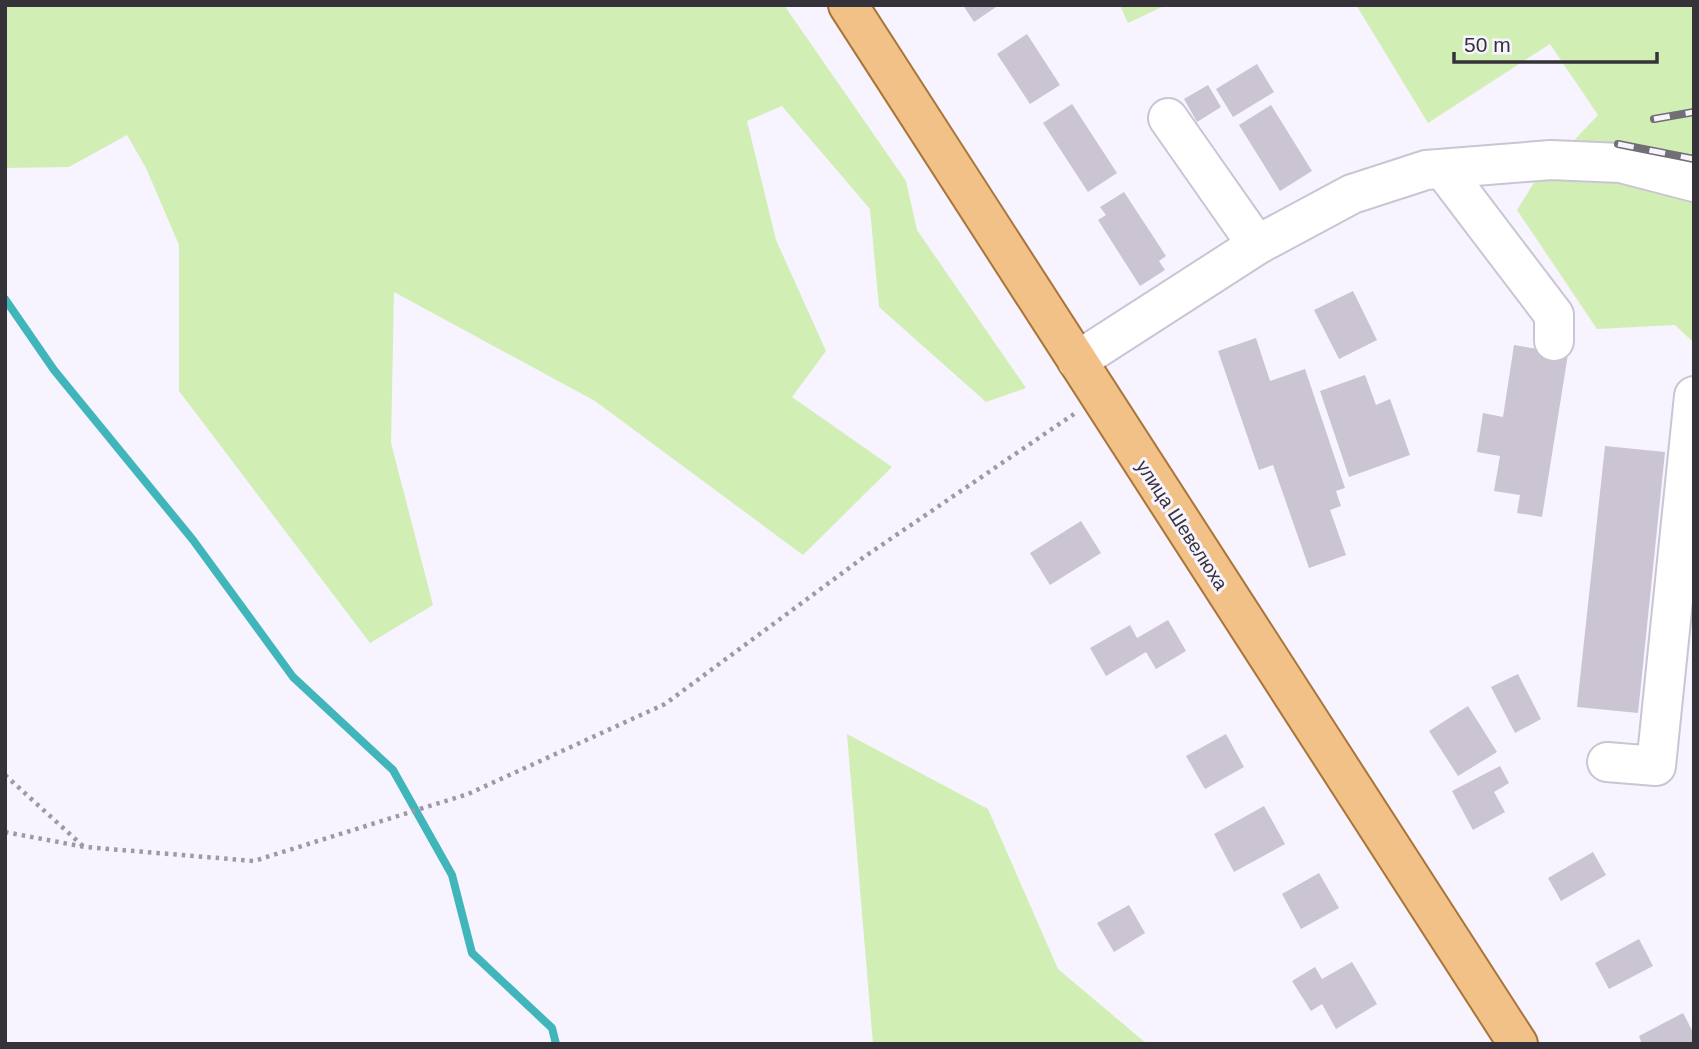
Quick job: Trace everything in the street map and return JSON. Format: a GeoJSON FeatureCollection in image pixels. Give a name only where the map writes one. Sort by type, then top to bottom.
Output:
{"type":"FeatureCollection","features":[{"type":"Feature","properties":{"kind":"main road","name":"улица Шевелюха"},"geometry":{"type":"LineString","coordinates":[[848,5],[1518,1044]]}},
{"type":"Feature","properties":{"kind":"lane"},"geometry":{"type":"LineString","coordinates":[[1168,118],[1257,245]]}},
{"type":"Feature","properties":{"kind":"lane"},"geometry":{"type":"LineString","coordinates":[[1077,361],[1257,245],[1352,194],[1426,170],[1551,160],[1621,163],[1694,182]]}},
{"type":"Feature","properties":{"kind":"lane"},"geometry":{"type":"LineString","coordinates":[[1443,169],[1554,315],[1554,341]]}},
{"type":"Feature","properties":{"kind":"lane"},"geometry":{"type":"LineString","coordinates":[[1607,762],[1656,766],[1694,396]]}},
{"type":"Feature","properties":{"kind":"path"},"geometry":{"type":"LineString","coordinates":[[5,832],[85,847],[254,860],[468,794],[665,704],[864,557],[1100,397]]}},
{"type":"Feature","properties":{"kind":"path"},"geometry":{"type":"LineString","coordinates":[[5,775],[85,847]]}},
{"type":"Feature","properties":{"kind":"green space"},"geometry":{"type":"Polygon","coordinates":[[[5,5],[784,5],[906,181],[917,230],[1026,388],[986,402],[879,307],[870,209],[782,106],[747,121],[776,240],[826,351],[792,397],[892,467],[803,555],[595,401],[394,292],[391,443],[433,605],[370,643],[179,391],[179,245],[146,168],[127,135],[69,167],[5,168],[5,5]]]}},
{"type":"Feature","properties":{"kind":"green space"},"geometry":{"type":"Polygon","coordinates":[[[1120,5],[1166,5],[1128,23],[1120,5]]]}},
{"type":"Feature","properties":{"kind":"green space"},"geometry":{"type":"Polygon","coordinates":[[[1356,5],[1694,5],[1694,343],[1675,325],[1597,329],[1517,210],[1533,184],[1598,115],[1550,44],[1428,123],[1356,5]]]}},
{"type":"Feature","properties":{"kind":"green space"},"geometry":{"type":"Polygon","coordinates":[[[847,734],[988,809],[1058,969],[1147,1044],[873,1044],[847,734]]]}},
{"type":"Feature","properties":{"kind":"building"},"geometry":{"type":"Polygon","coordinates":[[[963,5],[999,5],[974,22],[963,5]]]}},
{"type":"Feature","properties":{"kind":"building"},"geometry":{"type":"Polygon","coordinates":[[[1027,34],[1060,85],[1030,104],[997,54],[1027,34]]]}},
{"type":"Feature","properties":{"kind":"building"},"geometry":{"type":"Polygon","coordinates":[[[1257,64],[1274,92],[1233,117],[1216,89],[1257,64]]]}},
{"type":"Feature","properties":{"kind":"building"},"geometry":{"type":"Polygon","coordinates":[[[1208,85],[1221,107],[1197,122],[1184,99],[1208,85]]]}},
{"type":"Feature","properties":{"kind":"building"},"geometry":{"type":"Polygon","coordinates":[[[1072,104],[1117,173],[1088,192],[1043,123],[1072,104]]]}},
{"type":"Feature","properties":{"kind":"building"},"geometry":{"type":"Polygon","coordinates":[[[1271,105],[1312,171],[1280,191],[1239,125],[1271,105]]]}},
{"type":"Feature","properties":{"kind":"building"},"geometry":{"type":"Polygon","coordinates":[[[1124,192],[1166,256],[1159,261],[1165,270],[1140,286],[1098,220],[1106,215],[1100,207],[1124,192]]]}},
{"type":"Feature","properties":{"kind":"building"},"geometry":{"type":"Polygon","coordinates":[[[1353,291],[1377,340],[1339,359],[1314,310],[1353,291]]]}},
{"type":"Feature","properties":{"kind":"building"},"geometry":{"type":"Polygon","coordinates":[[[1256,338],[1270,381],[1305,369],[1345,488],[1336,491],[1341,506],[1330,510],[1346,555],[1309,568],[1273,465],[1259,470],[1218,351],[1256,338]]]}},
{"type":"Feature","properties":{"kind":"building"},"geometry":{"type":"Polygon","coordinates":[[[1514,345],[1568,354],[1542,517],[1517,513],[1520,495],[1494,491],[1500,456],[1477,452],[1483,413],[1503,417],[1514,345]]]}},
{"type":"Feature","properties":{"kind":"building"},"geometry":{"type":"Polygon","coordinates":[[[1365,375],[1376,405],[1390,399],[1410,455],[1349,477],[1320,391],[1365,375]]]}},
{"type":"Feature","properties":{"kind":"building"},"geometry":{"type":"Polygon","coordinates":[[[1605,446],[1665,452],[1638,713],[1577,707],[1605,446]]]}},
{"type":"Feature","properties":{"kind":"building"},"geometry":{"type":"Polygon","coordinates":[[[1081,521],[1101,553],[1050,585],[1030,553],[1081,521]]]}},
{"type":"Feature","properties":{"kind":"building"},"geometry":{"type":"Polygon","coordinates":[[[1168,620],[1186,651],[1156,669],[1146,652],[1106,676],[1090,648],[1130,625],[1137,638],[1168,620]]]}},
{"type":"Feature","properties":{"kind":"building"},"geometry":{"type":"Polygon","coordinates":[[[1518,674],[1541,719],[1515,733],[1491,687],[1518,674]]]}},
{"type":"Feature","properties":{"kind":"building"},"geometry":{"type":"Polygon","coordinates":[[[1468,706],[1497,752],[1458,776],[1429,731],[1468,706]]]}},
{"type":"Feature","properties":{"kind":"building"},"geometry":{"type":"Polygon","coordinates":[[[1226,734],[1244,767],[1205,789],[1186,756],[1226,734]]]}},
{"type":"Feature","properties":{"kind":"building"},"geometry":{"type":"Polygon","coordinates":[[[1500,766],[1509,783],[1494,792],[1505,812],[1473,830],[1452,791],[1500,766]]]}},
{"type":"Feature","properties":{"kind":"building"},"geometry":{"type":"Polygon","coordinates":[[[1264,806],[1285,844],[1234,872],[1214,834],[1264,806]]]}},
{"type":"Feature","properties":{"kind":"building"},"geometry":{"type":"Polygon","coordinates":[[[1593,852],[1606,875],[1561,901],[1548,878],[1593,852]]]}},
{"type":"Feature","properties":{"kind":"building"},"geometry":{"type":"Polygon","coordinates":[[[1319,873],[1339,908],[1301,929],[1282,894],[1319,873]]]}},
{"type":"Feature","properties":{"kind":"building"},"geometry":{"type":"Polygon","coordinates":[[[1129,905],[1145,933],[1114,952],[1097,923],[1129,905]]]}},
{"type":"Feature","properties":{"kind":"building"},"geometry":{"type":"Polygon","coordinates":[[[1639,939],[1653,966],[1609,989],[1595,963],[1639,939]]]}},
{"type":"Feature","properties":{"kind":"building"},"geometry":{"type":"Polygon","coordinates":[[[1352,962],[1377,1004],[1336,1029],[1322,1004],[1311,1011],[1292,981],[1315,967],[1322,979],[1352,962]]]}},
{"type":"Feature","properties":{"kind":"building"},"geometry":{"type":"Polygon","coordinates":[[[1683,1013],[1694,1034],[1694,1044],[1642,1044],[1639,1036],[1683,1013]]]}},
{"type":"Feature","properties":{"kind":"waterway"},"geometry":{"type":"LineString","coordinates":[[5,299],[54,370],[193,540],[293,677],[393,770],[452,875],[472,953],[552,1028],[556,1044]]}},
{"type":"Feature","properties":{"kind":"railway"},"geometry":{"type":"LineString","coordinates":[[1654,119],[1694,112]]}},
{"type":"Feature","properties":{"kind":"railway"},"geometry":{"type":"LineString","coordinates":[[1618,144],[1694,159]]}}]}
